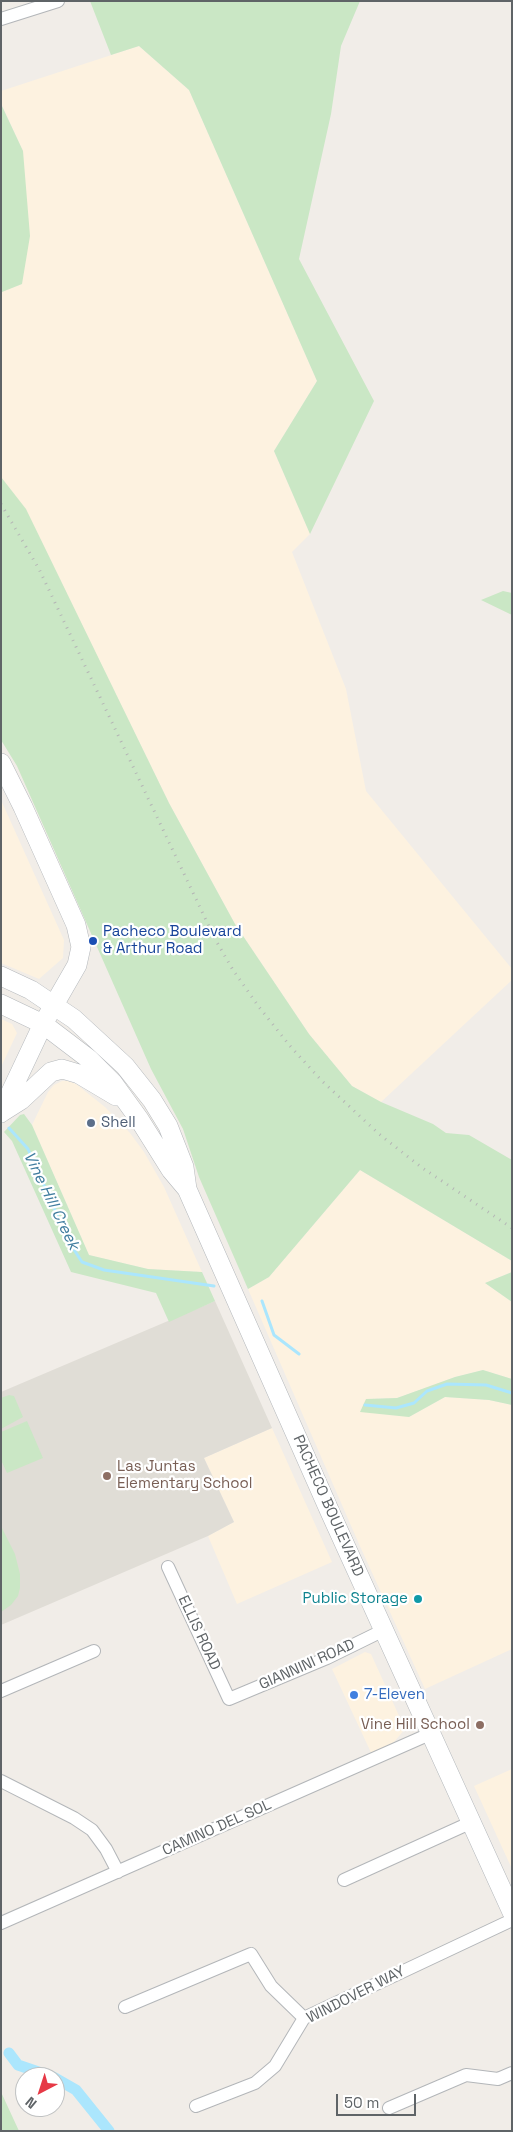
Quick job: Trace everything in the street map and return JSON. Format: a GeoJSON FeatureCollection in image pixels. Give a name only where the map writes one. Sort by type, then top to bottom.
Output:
{"type":"FeatureCollection","features":[{"type":"Feature","properties":{"kind":"main road"},"geometry":{"type":"LineString","coordinates":[[1,763],[24,808],[76,925],[81,947],[77,965],[43,1024],[2,1113]]}},
{"type":"Feature","properties":{"kind":"main road","name":"PACHECO BOULEVARD"},"geometry":{"type":"LineString","coordinates":[[1,976],[31,990],[74,1019],[125,1066],[152,1100],[168,1126],[184,1167],[187,1189]]}},
{"type":"Feature","properties":{"kind":"main road","name":"PACHECO BOULEVARD"},"geometry":{"type":"LineString","coordinates":[[1,1004],[43,1024],[89,1059],[113,1084],[139,1119],[171,1170],[187,1189],[512,1912]]}},
{"type":"Feature","properties":{"kind":"main road"},"geometry":{"type":"LineString","coordinates":[[2,1113],[21,1100],[51,1072],[62,1069],[79,1074],[106,1092],[125,1101]]}},
{"type":"Feature","properties":{"kind":"street"},"geometry":{"type":"LineString","coordinates":[[1,18],[58,1]]}},
{"type":"Feature","properties":{"kind":"street","name":"ELLIS ROAD"},"geometry":{"type":"LineString","coordinates":[[168,1567],[230,1699]]}},
{"type":"Feature","properties":{"kind":"street","name":"GIANNINI ROAD"},"geometry":{"type":"LineString","coordinates":[[230,1699],[327,1658],[384,1630]]}},
{"type":"Feature","properties":{"kind":"street"},"geometry":{"type":"LineString","coordinates":[[1,1692],[94,1651]]}},
{"type":"Feature","properties":{"kind":"street","name":"CAMINO DEL SOL"},"geometry":{"type":"LineString","coordinates":[[7,1920],[432,1733]]}},
{"type":"Feature","properties":{"kind":"street"},"geometry":{"type":"LineString","coordinates":[[1,1781],[74,1818],[92,1830],[106,1849],[118,1872]]}},
{"type":"Feature","properties":{"kind":"street"},"geometry":{"type":"LineString","coordinates":[[344,1880],[472,1822]]}},
{"type":"Feature","properties":{"kind":"street"},"geometry":{"type":"LineString","coordinates":[[1,1910],[7,1920]]}},
{"type":"Feature","properties":{"kind":"street","name":"WINDOVER WAY"},"geometry":{"type":"LineString","coordinates":[[196,2106],[255,2083],[275,2066],[304,2018],[512,1920]]}},
{"type":"Feature","properties":{"kind":"street"},"geometry":{"type":"LineString","coordinates":[[126,2007],[251,1954],[270,1986],[304,2018]]}},
{"type":"Feature","properties":{"kind":"street"},"geometry":{"type":"LineString","coordinates":[[389,2108],[466,2076],[498,2078],[512,2073]]}},
{"type":"Feature","properties":{"kind":"shaded area"},"geometry":{"type":"Polygon","coordinates":[[[139,46],[189,90],[317,381],[274,451],[310,534],[292,552],[346,689],[366,791],[512,969],[512,980],[381,1102],[352,1086],[309,1034],[235,924],[169,803],[26,510],[1,477],[1,292],[22,284],[23,151],[1,103],[1,91],[139,46]]]}},
{"type":"Feature","properties":{"kind":"shaded area"},"geometry":{"type":"Polygon","coordinates":[[[1,800],[64,940],[63,958],[39,979],[1,963],[1,800]]]}},
{"type":"Feature","properties":{"kind":"shaded area"},"geometry":{"type":"Polygon","coordinates":[[[1,1019],[12,1024],[17,1033],[1,1067],[1,1019]]]}},
{"type":"Feature","properties":{"kind":"shaded area"},"geometry":{"type":"Polygon","coordinates":[[[62,1081],[76,1084],[105,1107],[130,1133],[144,1152],[164,1187],[202,1272],[148,1269],[89,1255],[32,1125],[48,1092],[54,1085],[62,1081]]]}},
{"type":"Feature","properties":{"kind":"shaded area"},"geometry":{"type":"Polygon","coordinates":[[[360,1170],[512,1261],[512,1272],[485,1283],[512,1302],[512,1379],[483,1370],[455,1377],[397,1398],[367,1399],[409,1417],[445,1397],[489,1400],[512,1405],[512,1649],[425,1689],[359,1544],[248,1289],[269,1277],[360,1170]]]}},
{"type":"Feature","properties":{"kind":"shaded area","name":"Las Juntas Elementary School"},"geometry":{"type":"Polygon","coordinates":[[[215,1301],[272,1428],[204,1458],[234,1522],[208,1536],[1,1625],[1,1392],[215,1301]]]}},
{"type":"Feature","properties":{"kind":"shaded area"},"geometry":{"type":"Polygon","coordinates":[[[272,1428],[332,1562],[237,1604],[208,1536],[234,1522],[204,1458],[272,1428]]]}},
{"type":"Feature","properties":{"kind":"shaded area"},"geometry":{"type":"Polygon","coordinates":[[[365,1652],[371,1654],[405,1729],[383,1755],[374,1759],[332,1669],[365,1652]]]}},
{"type":"Feature","properties":{"kind":"shaded area"},"geometry":{"type":"Polygon","coordinates":[[[512,1769],[512,1869],[474,1786],[512,1769]]]}},
{"type":"Feature","properties":{"kind":"green space"},"geometry":{"type":"Polygon","coordinates":[[[90,1],[360,1],[341,46],[331,114],[299,259],[374,401],[310,534],[274,451],[317,381],[189,90],[139,46],[111,55],[90,1]]]}},
{"type":"Feature","properties":{"kind":"green space"},"geometry":{"type":"Polygon","coordinates":[[[1,104],[23,151],[30,236],[22,284],[2,292],[1,104]]]}},
{"type":"Feature","properties":{"kind":"green space"},"geometry":{"type":"Polygon","coordinates":[[[1,477],[26,509],[169,803],[235,924],[309,1034],[352,1086],[381,1102],[433,1124],[446,1133],[469,1135],[512,1160],[512,1261],[360,1170],[269,1277],[248,1289],[199,1177],[183,1129],[151,1069],[17,766],[1,740],[1,477]]]}},
{"type":"Feature","properties":{"kind":"green space"},"geometry":{"type":"Polygon","coordinates":[[[503,591],[512,593],[512,615],[481,600],[503,591]]]}},
{"type":"Feature","properties":{"kind":"green space"},"geometry":{"type":"Polygon","coordinates":[[[24,1114],[32,1125],[89,1255],[148,1269],[202,1272],[215,1301],[169,1322],[156,1293],[71,1272],[12,1141],[4,1132],[20,1115],[24,1114]]]}},
{"type":"Feature","properties":{"kind":"green space"},"geometry":{"type":"Polygon","coordinates":[[[512,1272],[512,1302],[485,1283],[512,1272]]]}},
{"type":"Feature","properties":{"kind":"green space"},"geometry":{"type":"Polygon","coordinates":[[[483,1370],[512,1379],[512,1405],[489,1400],[445,1397],[409,1417],[360,1412],[366,1399],[397,1398],[455,1377],[483,1370]]]}},
{"type":"Feature","properties":{"kind":"green space"},"geometry":{"type":"Polygon","coordinates":[[[9,1395],[14,1396],[23,1417],[1,1429],[1,1398],[9,1395]]]}},
{"type":"Feature","properties":{"kind":"green space"},"geometry":{"type":"Polygon","coordinates":[[[27,1421],[43,1458],[7,1473],[1,1460],[1,1432],[27,1421]]]}},
{"type":"Feature","properties":{"kind":"green space"},"geometry":{"type":"Polygon","coordinates":[[[1,1526],[15,1554],[20,1574],[20,1588],[18,1596],[11,1605],[1,1612],[1,1526]]]}},
{"type":"Feature","properties":{"kind":"green space"},"geometry":{"type":"Polygon","coordinates":[[[1,2092],[19,2131],[1,2131],[1,2092]]]}},
{"type":"Feature","properties":{"kind":"waterway","name":"Vine Hill Creek"},"geometry":{"type":"LineString","coordinates":[[9,1128],[28,1149],[69,1242],[82,1262],[104,1270],[214,1286]]}},
{"type":"Feature","properties":{"kind":"waterway","name":"Vine Hill Creek"},"geometry":{"type":"LineString","coordinates":[[262,1301],[274,1335],[299,1354]]}},
{"type":"Feature","properties":{"kind":"waterway"},"geometry":{"type":"LineString","coordinates":[[365,1405],[396,1408],[414,1403],[427,1391],[447,1384],[486,1385],[512,1393]]}},
{"type":"Feature","properties":{"kind":"waterway"},"geometry":{"type":"LineString","coordinates":[[9,2053],[18,2065],[24,2067]]}},
{"type":"Feature","properties":{"kind":"waterway"},"geometry":{"type":"LineString","coordinates":[[65,2084],[76,2090],[109,2131]]}},
{"type":"Feature","properties":{"kind":"railway"},"geometry":{"type":"LineString","coordinates":[[1,504],[39,569],[215,939],[233,970],[259,1007],[290,1046],[322,1081],[379,1134],[421,1167],[512,1228]]}},
{"type":"Feature","properties":{"kind":"place","name":"Pacheco Boulevard & Arthur Road"},"geometry":{"type":"Point","coordinates":[93,941]}},
{"type":"Feature","properties":{"kind":"place","name":"Shell"},"geometry":{"type":"Point","coordinates":[91,1123]}},
{"type":"Feature","properties":{"kind":"place","name":"Las Juntas Elementary School"},"geometry":{"type":"Point","coordinates":[107,1476]}},
{"type":"Feature","properties":{"kind":"place","name":"Public Storage"},"geometry":{"type":"Point","coordinates":[418,1599]}},
{"type":"Feature","properties":{"kind":"place","name":"7-Eleven"},"geometry":{"type":"Point","coordinates":[354,1695]}},
{"type":"Feature","properties":{"kind":"place","name":"Vine Hill School"},"geometry":{"type":"Point","coordinates":[480,1725]}}]}
